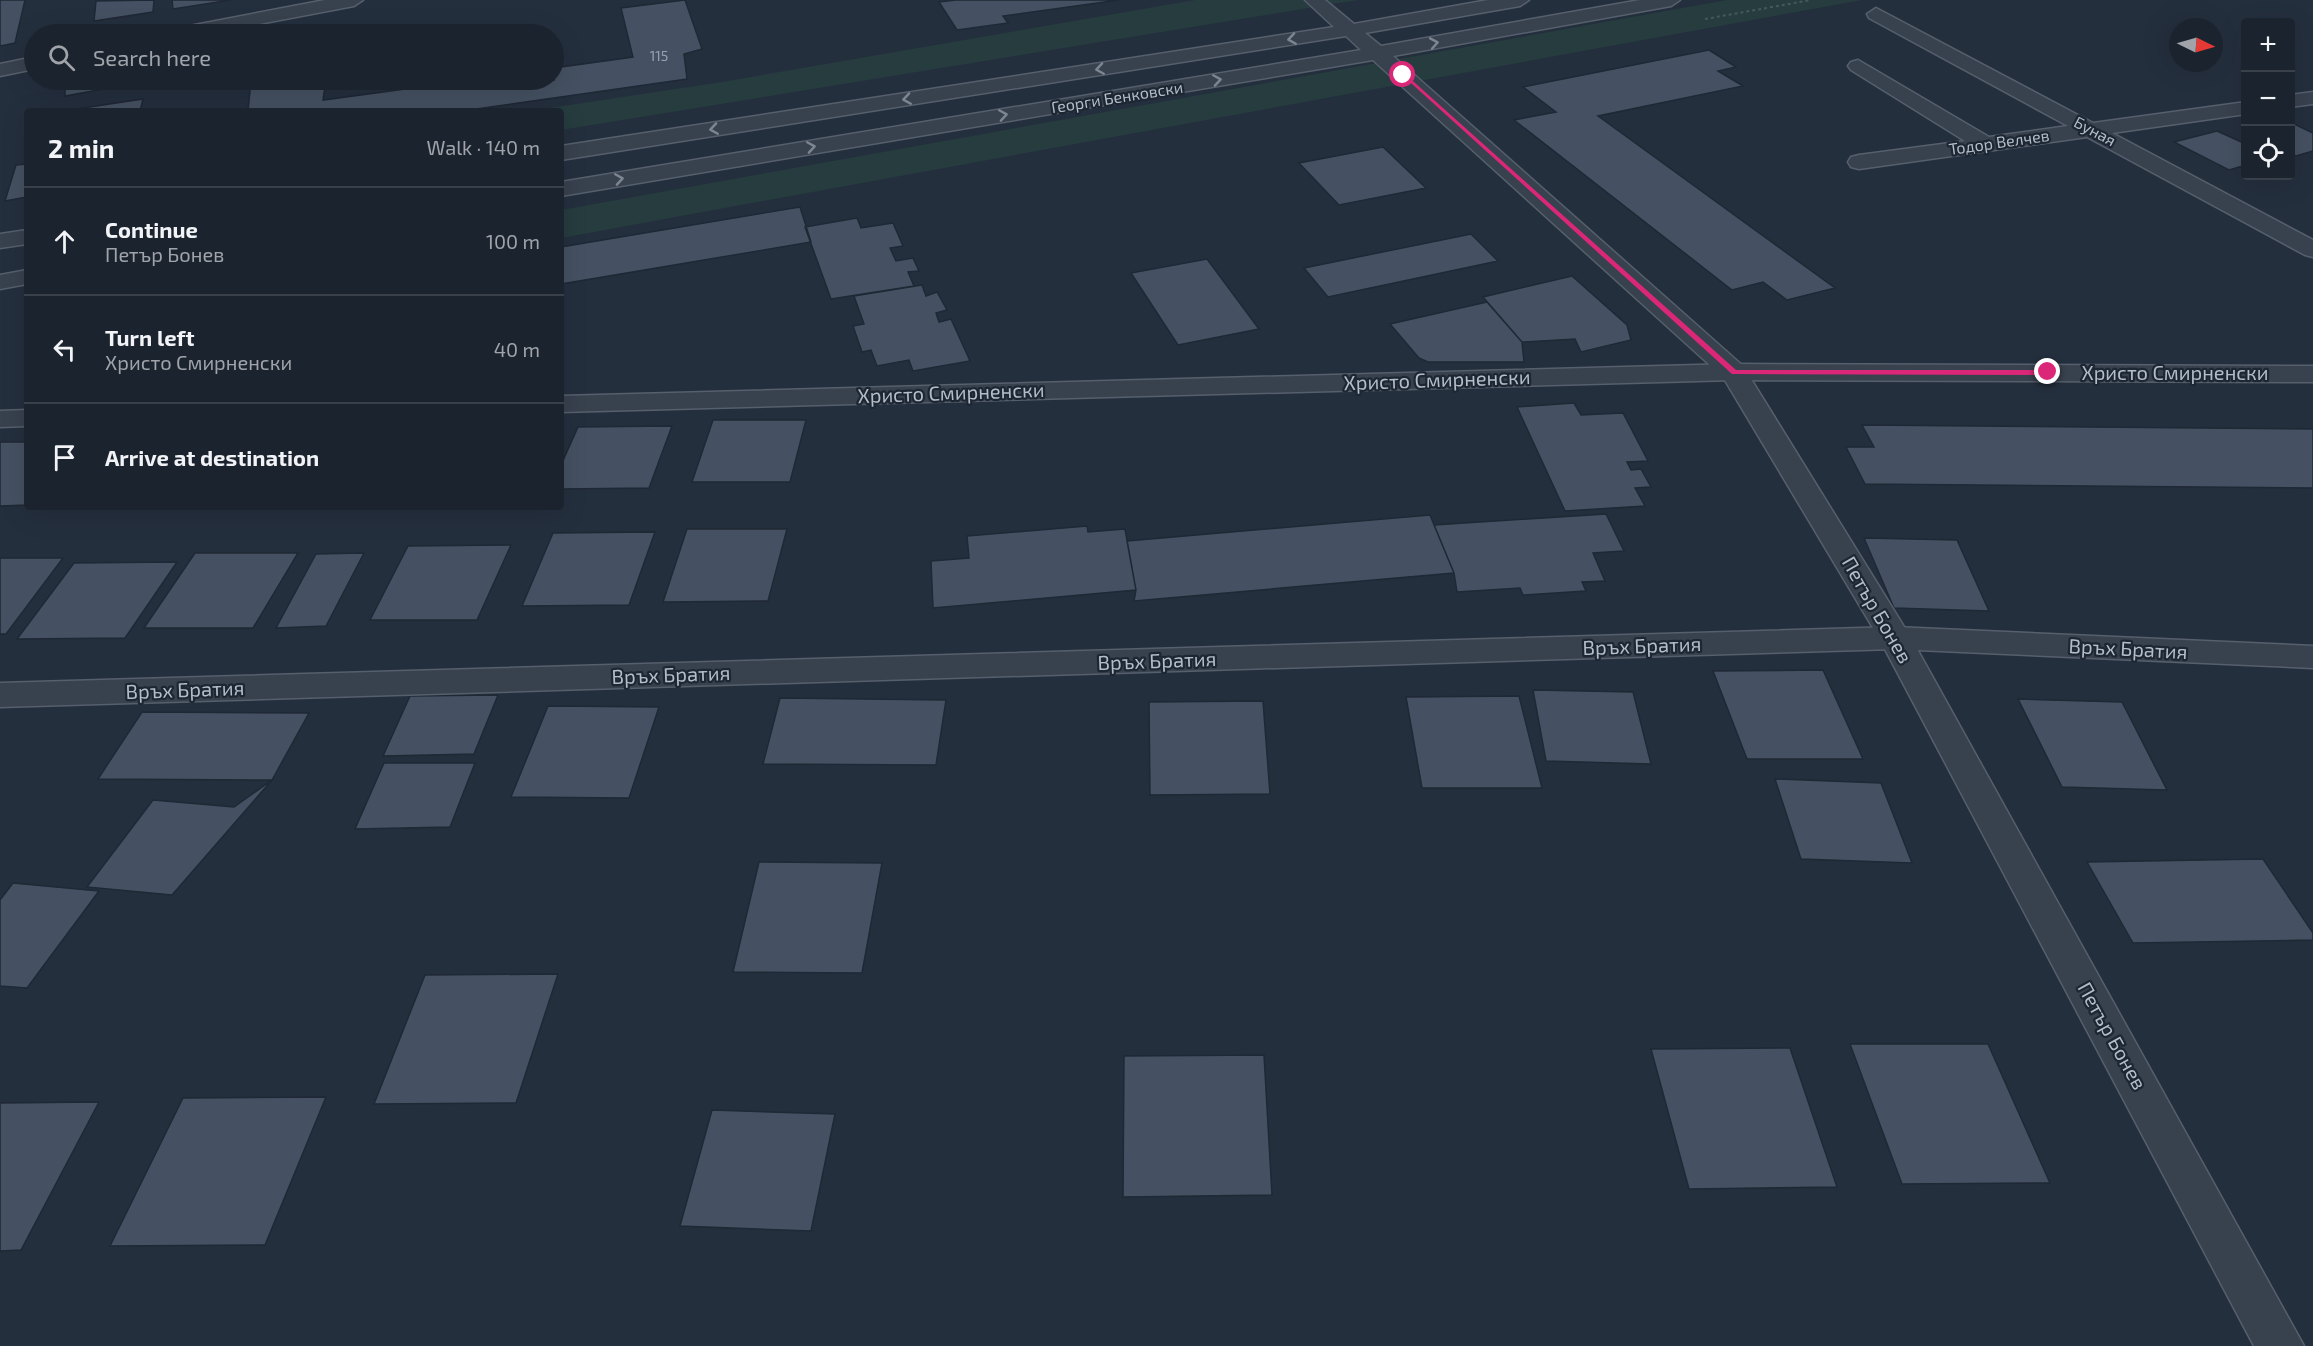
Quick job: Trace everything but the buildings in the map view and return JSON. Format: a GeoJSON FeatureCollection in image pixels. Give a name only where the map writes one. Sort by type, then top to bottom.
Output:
{"type":"FeatureCollection","features":[{"type":"Feature","properties":{"kind":"street"},"geometry":{"type":"LineString","coordinates":[[230,24],[354,0]]}},
{"type":"Feature","properties":{"kind":"street","name":"Петър Бонев"},"geometry":{"type":"LineString","coordinates":[[1314,0],[1734,372],[1895,638],[2280,1346]]}},
{"type":"Feature","properties":{"kind":"street","name":"Георги Бенковски"},"geometry":{"type":"LineString","coordinates":[[564,153],[1350,30],[1520,0]]}},
{"type":"Feature","properties":{"kind":"street","name":"Георги Бенковски"},"geometry":{"type":"LineString","coordinates":[[564,189],[1377,54],[1671,0]]}},
{"type":"Feature","properties":{"kind":"street","name":"Буная"},"geometry":{"type":"LineString","coordinates":[[1876,14],[2313,250]]}},
{"type":"Feature","properties":{"kind":"street"},"geometry":{"type":"LineString","coordinates":[[0,70],[24,65]]}},
{"type":"Feature","properties":{"kind":"street"},"geometry":{"type":"LineString","coordinates":[[1858,66],[1985,144]]}},
{"type":"Feature","properties":{"kind":"street"},"geometry":{"type":"LineString","coordinates":[[2295,100],[2313,98]]}},
{"type":"Feature","properties":{"kind":"street","name":"Тодор Велчев"},"geometry":{"type":"LineString","coordinates":[[1859,162],[2241,109]]}},
{"type":"Feature","properties":{"kind":"street"},"geometry":{"type":"LineString","coordinates":[[0,241],[24,237]]}},
{"type":"Feature","properties":{"kind":"street"},"geometry":{"type":"LineString","coordinates":[[0,282],[24,278]]}},
{"type":"Feature","properties":{"kind":"street","name":"Христо Смирненски"},"geometry":{"type":"LineString","coordinates":[[564,404],[1734,372],[2313,374]]}},
{"type":"Feature","properties":{"kind":"street"},"geometry":{"type":"LineString","coordinates":[[0,419],[24,418]]}},
{"type":"Feature","properties":{"kind":"street","name":"Връх Братия"},"geometry":{"type":"LineString","coordinates":[[0,695],[1895,638],[2313,657]]}},
{"type":"Feature","properties":{"kind":"green space"},"geometry":{"type":"Polygon","coordinates":[[[1195,0],[1358,0],[564,130],[564,108],[550,108],[722,82],[1195,0]]]}},
{"type":"Feature","properties":{"kind":"green space"},"geometry":{"type":"Polygon","coordinates":[[[1727,0],[1862,0],[564,237],[564,209],[1727,0]]]}},
{"type":"Feature","properties":{"kind":"route"},"geometry":{"type":"LineString","coordinates":[[1403,75],[1734,372],[2048,372]]}}]}
